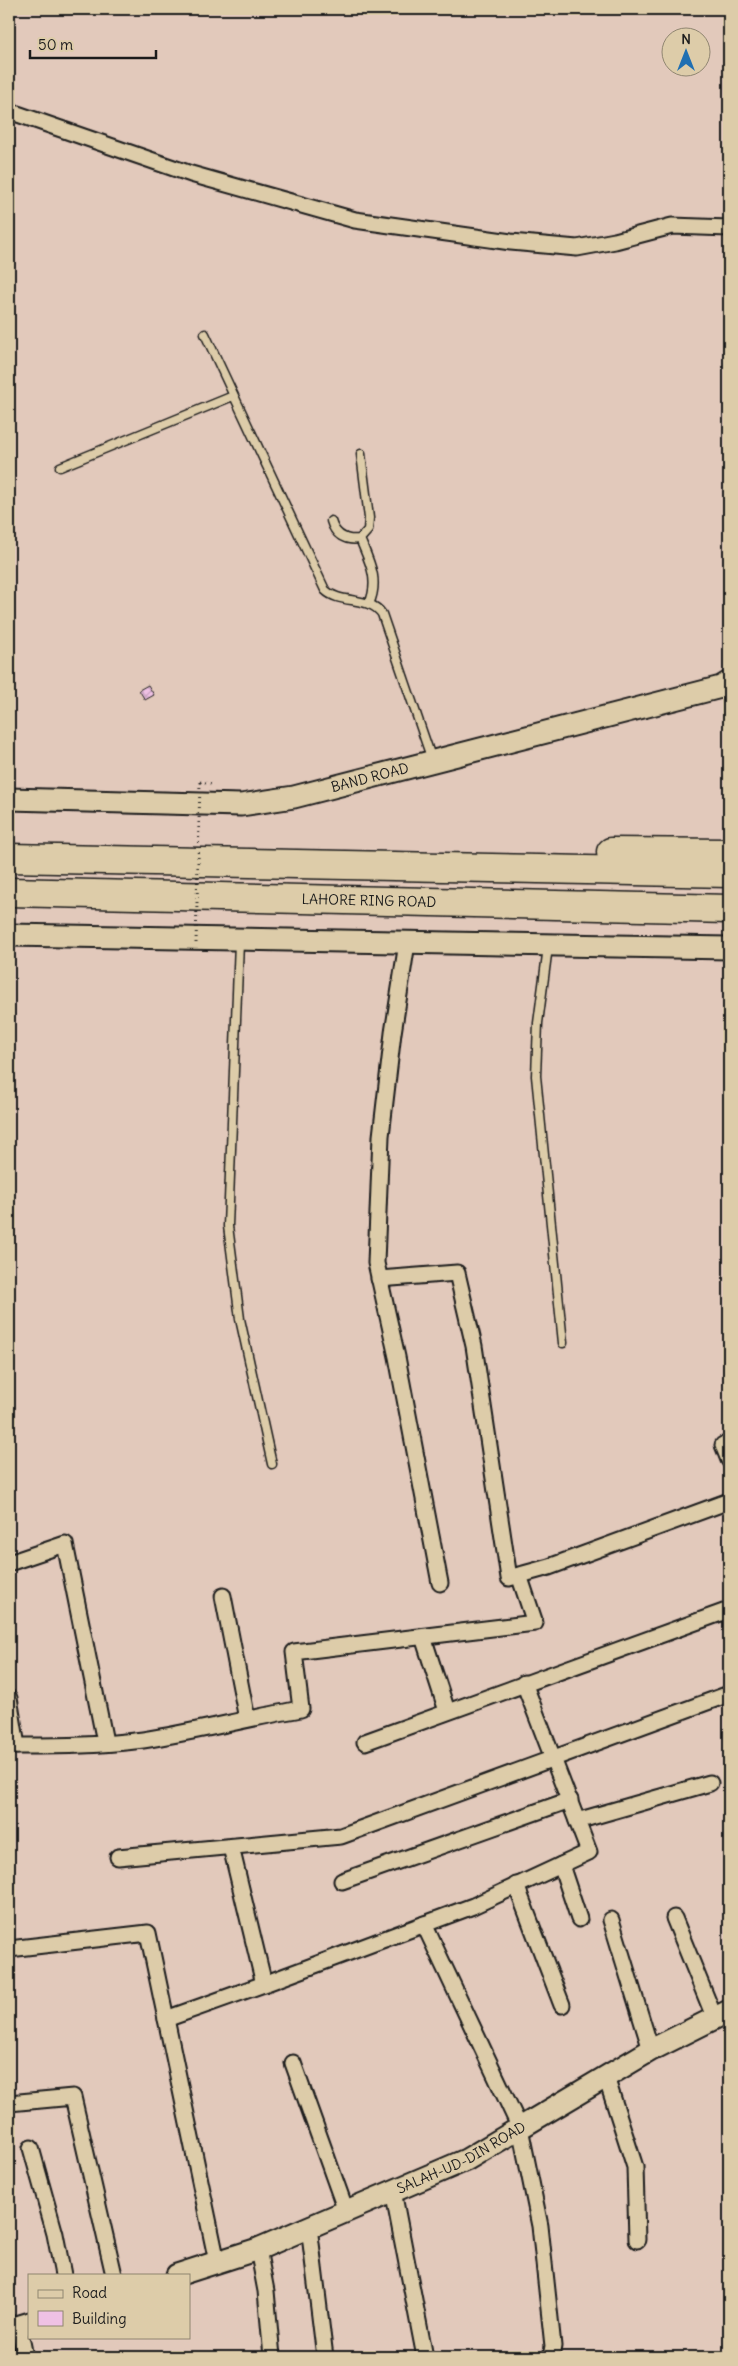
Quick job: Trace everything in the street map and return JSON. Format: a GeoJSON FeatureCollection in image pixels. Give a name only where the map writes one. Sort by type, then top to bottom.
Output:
{"type":"FeatureCollection","features":[{"type":"Feature","properties":{"kind":"highway"},"geometry":{"type":"LineString","coordinates":[[310,864],[429,851],[729,853]]}},
{"type":"Feature","properties":{"kind":"highway"},"geometry":{"type":"LineString","coordinates":[[9,858],[729,873]]}},
{"type":"Feature","properties":{"kind":"highway","name":"LAHORE RING ROAD"},"geometry":{"type":"LineString","coordinates":[[9,892],[729,909]]}},
{"type":"Feature","properties":{"kind":"main road","name":"BAND ROAD"},"geometry":{"type":"LineString","coordinates":[[9,799],[241,805],[294,797],[726,686]]}},
{"type":"Feature","properties":{"kind":"main road"},"geometry":{"type":"LineString","coordinates":[[9,935],[729,948]]}},
{"type":"Feature","properties":{"kind":"main road","name":"SALAH-UD-DIN ROAD"},"geometry":{"type":"LineString","coordinates":[[180,2274],[258,2249],[466,2160],[651,2050],[722,2015]]}},
{"type":"Feature","properties":{"kind":"street"},"geometry":{"type":"LineString","coordinates":[[9,111],[191,174],[355,220],[511,242],[577,248],[615,241],[672,226],[729,228]]}},
{"type":"Feature","properties":{"kind":"street"},"geometry":{"type":"LineString","coordinates":[[407,943],[393,1033],[381,1136],[376,1263],[398,1357],[440,1583]]}},
{"type":"Feature","properties":{"kind":"street"},"geometry":{"type":"LineString","coordinates":[[379,1279],[458,1273],[474,1346],[509,1578],[549,1566],[729,1501]]}},
{"type":"Feature","properties":{"kind":"street"},"geometry":{"type":"LineString","coordinates":[[723,1445],[729,1460]]}},
{"type":"Feature","properties":{"kind":"street"},"geometry":{"type":"LineString","coordinates":[[9,1563],[65,1544],[105,1742]]}},
{"type":"Feature","properties":{"kind":"street"},"geometry":{"type":"LineString","coordinates":[[9,1698],[13,1746],[140,1740],[209,1729],[247,1718],[301,1709],[294,1652],[535,1623],[519,1575]]}},
{"type":"Feature","properties":{"kind":"street"},"geometry":{"type":"LineString","coordinates":[[223,1596],[247,1718]]}},
{"type":"Feature","properties":{"kind":"street"},"geometry":{"type":"LineString","coordinates":[[365,1742],[729,1610]]}},
{"type":"Feature","properties":{"kind":"street"},"geometry":{"type":"LineString","coordinates":[[423,1637],[447,1711]]}},
{"type":"Feature","properties":{"kind":"street"},"geometry":{"type":"LineString","coordinates":[[166,2018],[264,1984],[473,1906],[590,1852],[524,1683]]}},
{"type":"Feature","properties":{"kind":"street"},"geometry":{"type":"LineString","coordinates":[[118,1857],[341,1836],[729,1694]]}},
{"type":"Feature","properties":{"kind":"street"},"geometry":{"type":"LineString","coordinates":[[578,1821],[710,1783]]}},
{"type":"Feature","properties":{"kind":"street"},"geometry":{"type":"LineString","coordinates":[[342,1881],[570,1800]]}},
{"type":"Feature","properties":{"kind":"street"},"geometry":{"type":"LineString","coordinates":[[231,1847],[264,1984]]}},
{"type":"Feature","properties":{"kind":"street"},"geometry":{"type":"LineString","coordinates":[[561,1865],[579,1919]]}},
{"type":"Feature","properties":{"kind":"street"},"geometry":{"type":"LineString","coordinates":[[516,1885],[562,2005]]}},
{"type":"Feature","properties":{"kind":"street"},"geometry":{"type":"LineString","coordinates":[[674,1918],[722,2015]]}},
{"type":"Feature","properties":{"kind":"street"},"geometry":{"type":"LineString","coordinates":[[611,1920],[651,2050]]}},
{"type":"Feature","properties":{"kind":"street"},"geometry":{"type":"LineString","coordinates":[[424,1924],[520,2128],[540,2226],[553,2346],[552,2357]]}},
{"type":"Feature","properties":{"kind":"street"},"geometry":{"type":"LineString","coordinates":[[9,1949],[148,1933],[217,2262]]}},
{"type":"Feature","properties":{"kind":"street"},"geometry":{"type":"LineString","coordinates":[[293,2063],[346,2211]]}},
{"type":"Feature","properties":{"kind":"street"},"geometry":{"type":"LineString","coordinates":[[606,2077],[635,2167],[637,2240]]}},
{"type":"Feature","properties":{"kind":"street"},"geometry":{"type":"LineString","coordinates":[[9,2102],[73,2097],[114,2274]]}},
{"type":"Feature","properties":{"kind":"street"},"geometry":{"type":"LineString","coordinates":[[31,2148],[55,2234],[63,2274]]}},
{"type":"Feature","properties":{"kind":"street"},"geometry":{"type":"LineString","coordinates":[[393,2191],[425,2357]]}},
{"type":"Feature","properties":{"kind":"street"},"geometry":{"type":"LineString","coordinates":[[309,2227],[325,2357]]}},
{"type":"Feature","properties":{"kind":"street"},"geometry":{"type":"LineString","coordinates":[[258,2249],[266,2290],[272,2357]]}},
{"type":"Feature","properties":{"kind":"street"},"geometry":{"type":"LineString","coordinates":[[19,2326],[24,2357]]}},
{"type":"Feature","properties":{"kind":"lane"},"geometry":{"type":"LineString","coordinates":[[205,334],[325,590],[335,596],[369,604],[378,608],[382,614],[432,762]]}},
{"type":"Feature","properties":{"kind":"lane"},"geometry":{"type":"LineString","coordinates":[[60,467],[233,396]]}},
{"type":"Feature","properties":{"kind":"lane"},"geometry":{"type":"LineString","coordinates":[[331,521],[334,530],[340,536],[350,539],[360,538],[368,530],[369,518],[361,454]]}},
{"type":"Feature","properties":{"kind":"lane"},"geometry":{"type":"LineString","coordinates":[[360,538],[374,574],[374,593],[369,604]]}},
{"type":"Feature","properties":{"kind":"lane"},"geometry":{"type":"LineString","coordinates":[[239,940],[228,1226],[240,1319],[272,1464]]}},
{"type":"Feature","properties":{"kind":"lane"},"geometry":{"type":"LineString","coordinates":[[548,945],[538,1023],[536,1076],[563,1343]]}},
{"type":"Feature","properties":{"kind":"path"},"geometry":{"type":"LineString","coordinates":[[196,943],[200,782]]}},
{"type":"Feature","properties":{"kind":"building"},"geometry":{"type":"Polygon","coordinates":[[[148,685],[154,695],[145,700],[139,690],[148,685]]]}}]}
